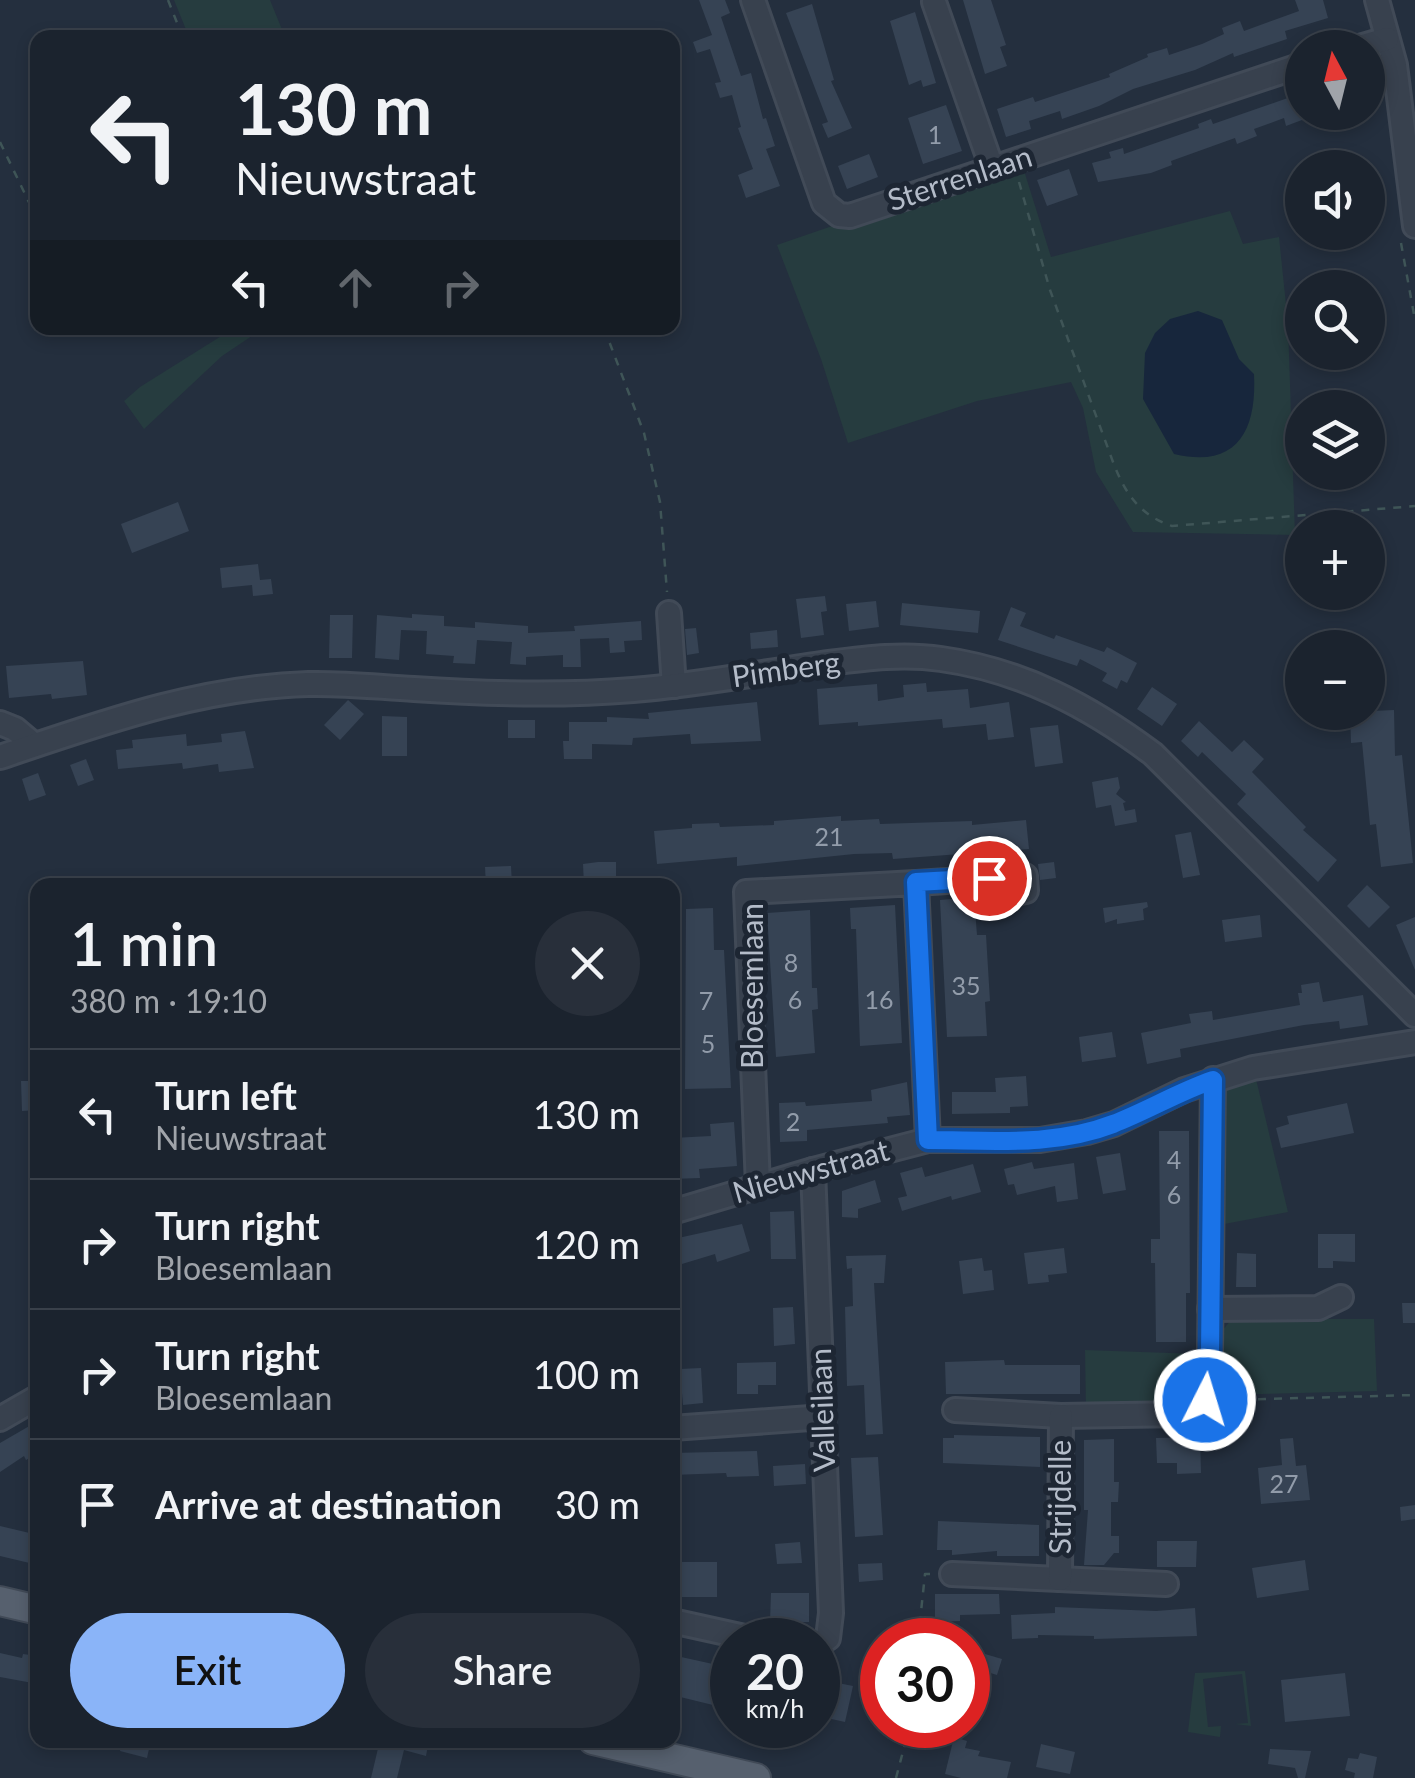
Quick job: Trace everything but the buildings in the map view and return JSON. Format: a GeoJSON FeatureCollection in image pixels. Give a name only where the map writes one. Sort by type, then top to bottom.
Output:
{"type":"FeatureCollection","features":[{"type":"Feature","properties":{"kind":"main road"},"geometry":{"type":"LineString","coordinates":[[0,1601],[30,1608]]}},
{"type":"Feature","properties":{"kind":"main road"},"geometry":{"type":"LineString","coordinates":[[627,1748],[756,1778]]}},
{"type":"Feature","properties":{"kind":"street","name":"Sterrenlaan"},"geometry":{"type":"LineString","coordinates":[[752,0],[824,203],[831,210],[850,216],[1285,71]]}},
{"type":"Feature","properties":{"kind":"street"},"geometry":{"type":"LineString","coordinates":[[1376,0],[1395,65],[1415,226]]}},
{"type":"Feature","properties":{"kind":"street"},"geometry":{"type":"LineString","coordinates":[[931,1],[1002,165]]}},
{"type":"Feature","properties":{"kind":"street"},"geometry":{"type":"LineString","coordinates":[[669,613],[674,686]]}},
{"type":"Feature","properties":{"kind":"street","name":"Pimberg"},"geometry":{"type":"LineString","coordinates":[[0,756],[174,702],[281,686],[356,684],[549,694],[674,686],[881,656],[910,656],[988,668],[1068,698],[1116,726],[1152,754],[1415,1015]]}},
{"type":"Feature","properties":{"kind":"street"},"geometry":{"type":"LineString","coordinates":[[0,723],[16,729],[34,745]]}},
{"type":"Feature","properties":{"kind":"street","name":"Bloesemlaan"},"geometry":{"type":"LineString","coordinates":[[758,1186],[746,892],[1025,876],[1026,891],[1010,894],[1008,878]]}},
{"type":"Feature","properties":{"kind":"street"},"geometry":{"type":"LineString","coordinates":[[916,882],[928,1140]]}},
{"type":"Feature","properties":{"kind":"street","name":"Nieuwstraat"},"geometry":{"type":"LineString","coordinates":[[680,1210],[928,1140],[1040,1140],[1087,1132],[1213,1080],[1261,1066],[1415,1042]]}},
{"type":"Feature","properties":{"kind":"street"},"geometry":{"type":"LineString","coordinates":[[1205,1400],[1213,1080]]}},
{"type":"Feature","properties":{"kind":"street","name":"Valleilaan"},"geometry":{"type":"LineString","coordinates":[[813,1170],[831,1618]]}},
{"type":"Feature","properties":{"kind":"street"},"geometry":{"type":"LineString","coordinates":[[1210,1309],[1318,1308],[1341,1296]]}},
{"type":"Feature","properties":{"kind":"street","name":"Strijdelle"},"geometry":{"type":"LineString","coordinates":[[955,1410],[1061,1416],[1184,1414],[1205,1400]]}},
{"type":"Feature","properties":{"kind":"street"},"geometry":{"type":"LineString","coordinates":[[0,1419],[30,1401]]}},
{"type":"Feature","properties":{"kind":"street","name":"Strijdelle"},"geometry":{"type":"LineString","coordinates":[[1060,1579],[1061,1416]]}},
{"type":"Feature","properties":{"kind":"street"},"geometry":{"type":"LineString","coordinates":[[680,1427],[824,1418]]}},
{"type":"Feature","properties":{"kind":"street","name":"Strijdelle"},"geometry":{"type":"LineString","coordinates":[[952,1574],[1166,1584]]}},
{"type":"Feature","properties":{"kind":"street"},"geometry":{"type":"LineString","coordinates":[[680,1622],[710,1629]]}},
{"type":"Feature","properties":{"kind":"path"},"geometry":{"type":"LineString","coordinates":[[168,0],[181,30]]}},
{"type":"Feature","properties":{"kind":"path"},"geometry":{"type":"LineString","coordinates":[[0,142],[30,204]]}},
{"type":"Feature","properties":{"kind":"path"},"geometry":{"type":"LineString","coordinates":[[1002,165],[1124,490],[1143,511],[1172,526],[1415,506]]}},
{"type":"Feature","properties":{"kind":"path"},"geometry":{"type":"LineString","coordinates":[[607,335],[644,433],[660,502],[669,613]]}},
{"type":"Feature","properties":{"kind":"path"},"geometry":{"type":"LineString","coordinates":[[1205,1400],[1415,1395]]}},
{"type":"Feature","properties":{"kind":"path"},"geometry":{"type":"LineString","coordinates":[[920,1618],[924,1574],[952,1574]]}},
{"type":"Feature","properties":{"kind":"path"},"geometry":{"type":"LineString","coordinates":[[896,1778],[904,1748]]}},
{"type":"Feature","properties":{"kind":"green space"},"geometry":{"type":"Polygon","coordinates":[[[174,0],[270,0],[282,30],[186,30],[174,0]]]}},
{"type":"Feature","properties":{"kind":"green space"},"geometry":{"type":"Polygon","coordinates":[[[1021,161],[1051,257],[1230,211],[1243,244],[1279,237],[1285,295],[1285,370],[1290,370],[1290,390],[1285,390],[1285,490],[1294,490],[1294,510],[1285,510],[1285,535],[1133,532],[1096,472],[1083,408],[1071,382],[977,401],[848,443],[777,245],[1021,161]]]}},
{"type":"Feature","properties":{"kind":"green space"},"geometry":{"type":"Polygon","coordinates":[[[223,335],[254,335],[222,356],[144,429],[124,401],[223,335]]]}},
{"type":"Feature","properties":{"kind":"green space"},"geometry":{"type":"Polygon","coordinates":[[[1255,1075],[1288,1212],[1219,1225],[1221,1089],[1255,1075]]]}},
{"type":"Feature","properties":{"kind":"green space"},"geometry":{"type":"Polygon","coordinates":[[[1232,1319],[1374,1319],[1377,1391],[1218,1395],[1221,1332],[1232,1319]]]}},
{"type":"Feature","properties":{"kind":"green space"},"geometry":{"type":"Polygon","coordinates":[[[1085,1350],[1198,1354],[1198,1392],[1180,1407],[1086,1409],[1085,1350]]]}},
{"type":"Feature","properties":{"kind":"green space"},"geometry":{"type":"Polygon","coordinates":[[[1245,1671],[1251,1726],[1235,1724],[1248,1723],[1242,1674],[1203,1679],[1208,1727],[1221,1726],[1220,1737],[1188,1732],[1195,1673],[1245,1671]]]}},
{"type":"Feature","properties":{"kind":"water"},"geometry":{"type":"Polygon","coordinates":[[[1198,311],[1222,320],[1239,359],[1254,374],[1254,394],[1252,413],[1239,441],[1214,456],[1196,457],[1174,454],[1143,399],[1145,353],[1155,333],[1170,319],[1198,311]]]}},
{"type":"Feature","properties":{"kind":"route"},"geometry":{"type":"LineString","coordinates":[[989,878],[916,882],[928,1140],[1040,1140],[1087,1132],[1213,1080],[1210,1353],[1205,1400]]}}]}
